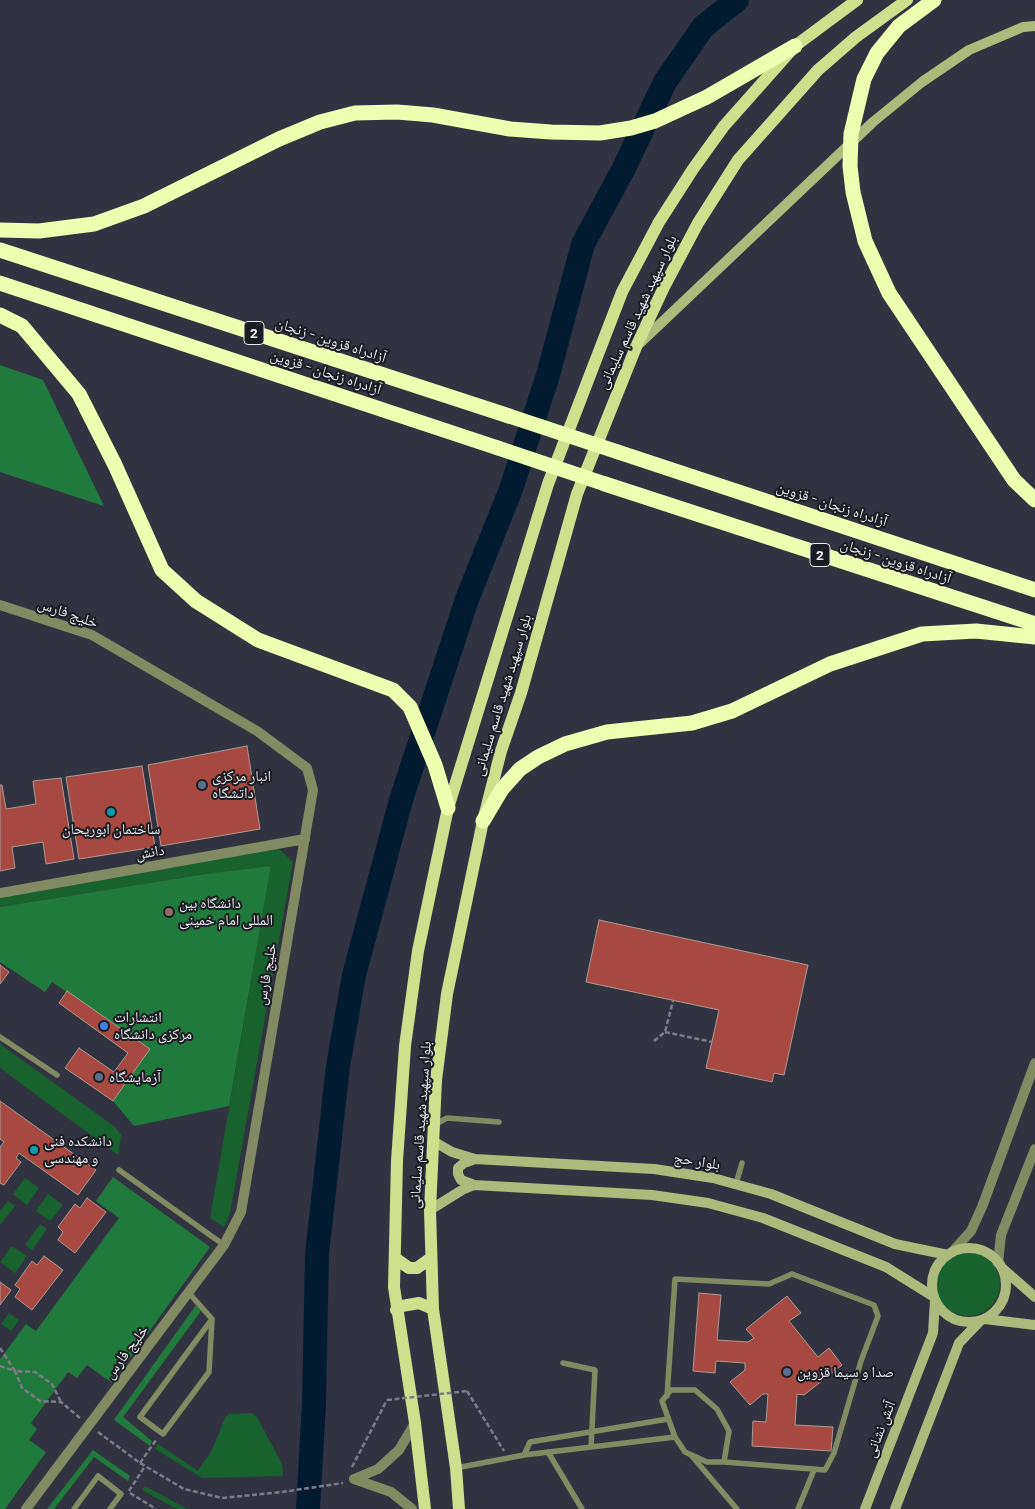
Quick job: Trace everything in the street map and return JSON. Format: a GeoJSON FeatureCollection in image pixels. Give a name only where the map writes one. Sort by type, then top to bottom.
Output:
{"type":"FeatureCollection","features":[{"type":"Feature","properties":{"kind":"highway"},"geometry":{"type":"LineString","coordinates":[[934,0],[899,26],[876,53],[864,79],[851,134],[850,166],[853,192],[865,241],[889,294],[1014,480],[1035,500]]}},
{"type":"Feature","properties":{"kind":"highway"},"geometry":{"type":"LineString","coordinates":[[0,230],[39,231],[94,224],[144,206],[279,139],[320,122],[355,113],[397,112],[433,114],[510,128],[600,133],[631,128],[655,121],[707,97],[795,46]]}},
{"type":"Feature","properties":{"kind":"highway","name":"آزادراه قزوین - زنجان"},"geometry":{"type":"LineString","coordinates":[[0,250],[618,452]]}},
{"type":"Feature","properties":{"kind":"highway","name":"آزادراه زنجان - قزوین"},"geometry":{"type":"LineString","coordinates":[[0,283],[605,484]]}},
{"type":"Feature","properties":{"kind":"highway"},"geometry":{"type":"LineString","coordinates":[[0,315],[22,326],[79,394],[115,465],[162,570],[196,601],[258,640],[393,690],[410,707],[435,765],[448,808]]}},
{"type":"Feature","properties":{"kind":"highway","name":"آزادراه زنجان - قزوین"},"geometry":{"type":"LineString","coordinates":[[618,452],[1035,590]]}},
{"type":"Feature","properties":{"kind":"highway","name":"آزادراه قزوین - زنجان"},"geometry":{"type":"LineString","coordinates":[[605,484],[1035,624]]}},
{"type":"Feature","properties":{"kind":"highway"},"geometry":{"type":"LineString","coordinates":[[483,821],[502,790],[520,769],[538,757],[565,744],[607,732],[692,723],[732,711],[830,664],[922,634],[976,631],[1035,637]]}},
{"type":"Feature","properties":{"kind":"main road","name":"بلوار سپهبد شهید قاسم سلیمانی"},"geometry":{"type":"LineString","coordinates":[[425,1509],[415,1423],[396,1310],[397,1161],[405,1046],[418,951],[448,808],[548,484],[622,292],[659,222],[692,170],[724,126],[795,46],[856,0]]}},
{"type":"Feature","properties":{"kind":"main road","name":"بلوار سپهبد شهید قاسم سلیمانی"},"geometry":{"type":"LineString","coordinates":[[459,1509],[456,1468],[433,1308],[430,1210],[436,1080],[447,994],[483,821],[501,751],[521,693],[577,494],[636,347],[664,286],[698,223],[738,160],[818,70],[856,37],[908,0]]}},
{"type":"Feature","properties":{"kind":"main road"},"geometry":{"type":"LineString","coordinates":[[636,347],[873,122],[922,82],[968,50],[1023,27],[1035,26]]}},
{"type":"Feature","properties":{"kind":"main road","name":"بلوار حج"},"geometry":{"type":"LineString","coordinates":[[433,1141],[452,1152],[475,1159],[654,1170],[736,1184],[771,1194],[895,1244],[950,1253]]}},
{"type":"Feature","properties":{"kind":"main road"},"geometry":{"type":"LineString","coordinates":[[475,1159],[464,1163],[458,1168],[461,1180],[474,1185],[652,1195],[708,1203],[763,1218],[886,1267],[934,1299],[943,1312],[954,1319],[967,1322],[983,1319],[1035,1324]]}},
{"type":"Feature","properties":{"kind":"main road"},"geometry":{"type":"LineString","coordinates":[[430,1210],[462,1190],[474,1185]]}},
{"type":"Feature","properties":{"kind":"main road"},"geometry":{"type":"LineString","coordinates":[[934,1299],[933,1274],[939,1263],[950,1253],[964,1248],[977,1249],[989,1254],[1035,1297]]}},
{"type":"Feature","properties":{"kind":"main road"},"geometry":{"type":"LineString","coordinates":[[395,1258],[409,1268],[417,1268],[431,1258]]}},
{"type":"Feature","properties":{"kind":"main road"},"geometry":{"type":"LineString","coordinates":[[895,1509],[959,1343],[983,1319],[996,1310],[1004,1297],[1006,1282],[1000,1266]]}},
{"type":"Feature","properties":{"kind":"main road","name":"آتش نشانی"},"geometry":{"type":"LineString","coordinates":[[865,1509],[933,1333],[934,1299]]}},
{"type":"Feature","properties":{"kind":"main road"},"geometry":{"type":"LineString","coordinates":[[396,1310],[402,1306],[419,1303],[433,1308]]}},
{"type":"Feature","properties":{"kind":"street","name":"خلیج فارس"},"geometry":{"type":"LineString","coordinates":[[0,606],[92,635],[257,731],[307,768],[313,790],[240,1212],[224,1245],[26,1509]]}},
{"type":"Feature","properties":{"kind":"street","name":"دانش"},"geometry":{"type":"LineString","coordinates":[[0,893],[305,840]]}},
{"type":"Feature","properties":{"kind":"street"},"geometry":{"type":"LineString","coordinates":[[950,1253],[971,1231],[982,1207],[1035,1063]]}},
{"type":"Feature","properties":{"kind":"street"},"geometry":{"type":"LineString","coordinates":[[1000,1266],[1001,1235],[1035,1149]]}},
{"type":"Feature","properties":{"kind":"street"},"geometry":{"type":"LineString","coordinates":[[412,1509],[391,1492],[354,1478],[378,1469],[399,1450],[415,1423]]}},
{"type":"Feature","properties":{"kind":"lane"},"geometry":{"type":"LineString","coordinates":[[0,1037],[57,1075]]}},
{"type":"Feature","properties":{"kind":"lane"},"geometry":{"type":"LineString","coordinates":[[433,1127],[438,1121],[447,1118],[499,1122]]}},
{"type":"Feature","properties":{"kind":"lane"},"geometry":{"type":"LineString","coordinates":[[736,1184],[742,1163]]}},
{"type":"Feature","properties":{"kind":"lane"},"geometry":{"type":"LineString","coordinates":[[119,1170],[224,1245]]}},
{"type":"Feature","properties":{"kind":"lane"},"geometry":{"type":"LineString","coordinates":[[667,1396],[675,1279],[769,1284],[792,1274],[874,1305],[878,1316],[861,1361],[834,1453],[825,1470],[707,1462],[685,1452],[675,1437],[662,1401],[667,1396],[671,1390],[695,1390],[717,1409],[728,1431],[724,1462]]}},
{"type":"Feature","properties":{"kind":"lane"},"geometry":{"type":"LineString","coordinates":[[189,1293],[212,1319],[209,1372],[163,1434],[140,1418],[212,1319]]}},
{"type":"Feature","properties":{"kind":"lane"},"geometry":{"type":"LineString","coordinates":[[563,1363],[595,1370],[590,1432],[591,1447]]}},
{"type":"Feature","properties":{"kind":"lane"},"geometry":{"type":"LineString","coordinates":[[524,1455],[530,1442],[668,1419]]}},
{"type":"Feature","properties":{"kind":"lane"},"geometry":{"type":"LineString","coordinates":[[456,1468],[524,1455],[675,1437]]}},
{"type":"Feature","properties":{"kind":"lane"},"geometry":{"type":"LineString","coordinates":[[548,1452],[582,1509]]}},
{"type":"Feature","properties":{"kind":"lane"},"geometry":{"type":"LineString","coordinates":[[690,1454],[737,1509]]}},
{"type":"Feature","properties":{"kind":"lane"},"geometry":{"type":"LineString","coordinates":[[798,1509],[814,1470]]}},
{"type":"Feature","properties":{"kind":"lane"},"geometry":{"type":"LineString","coordinates":[[77,1508],[98,1476],[122,1494],[110,1509]]}},
{"type":"Feature","properties":{"kind":"path"},"geometry":{"type":"LineString","coordinates":[[654,1042],[665,1032],[673,1001]]}},
{"type":"Feature","properties":{"kind":"path"},"geometry":{"type":"LineString","coordinates":[[665,1032],[712,1042]]}},
{"type":"Feature","properties":{"kind":"path"},"geometry":{"type":"LineString","coordinates":[[0,1348],[15,1371],[22,1388],[40,1401],[61,1402]]}},
{"type":"Feature","properties":{"kind":"path"},"geometry":{"type":"LineString","coordinates":[[0,1366],[15,1371],[35,1372],[52,1384],[61,1402],[89,1426],[140,1463],[184,1489],[222,1498],[338,1485]]}},
{"type":"Feature","properties":{"kind":"path"},"geometry":{"type":"LineString","coordinates":[[348,1474],[387,1400],[467,1391],[508,1458]]}},
{"type":"Feature","properties":{"kind":"path"},"geometry":{"type":"LineString","coordinates":[[140,1463],[161,1433]]}},
{"type":"Feature","properties":{"kind":"path"},"geometry":{"type":"LineString","coordinates":[[122,1494],[128,1492],[146,1466]]}},
{"type":"Feature","properties":{"kind":"path"},"geometry":{"type":"LineString","coordinates":[[128,1492],[156,1509]]}},
{"type":"Feature","properties":{"kind":"green space"},"geometry":{"type":"Polygon","coordinates":[[[0,365],[43,380],[104,506],[0,472],[0,365]]]}},
{"type":"Feature","properties":{"kind":"green space"},"geometry":{"type":"Polygon","coordinates":[[[278,848],[293,862],[230,1213],[224,1227],[210,1218],[271,866],[212,873],[0,907],[0,897],[278,848]]]}},
{"type":"Feature","properties":{"kind":"green space"},"geometry":{"type":"Polygon","coordinates":[[[271,866],[229,1106],[134,1126],[113,1101],[150,1049],[52,982],[45,992],[0,962],[0,907],[212,873],[271,866]]]}},
{"type":"Feature","properties":{"kind":"green space"},"geometry":{"type":"Polygon","coordinates":[[[0,1044],[115,1127],[121,1135],[118,1155],[0,1068],[0,1044]]]}},
{"type":"Feature","properties":{"kind":"green space"},"geometry":{"type":"Polygon","coordinates":[[[113,1177],[210,1247],[112,1383],[87,1365],[77,1378],[68,1372],[31,1423],[37,1429],[29,1440],[46,1452],[5,1509],[0,1509],[0,1359],[26,1324],[36,1331],[119,1218],[96,1201],[113,1177]]]}},
{"type":"Feature","properties":{"kind":"green space"},"geometry":{"type":"Polygon","coordinates":[[[25,1178],[39,1188],[27,1205],[13,1194],[25,1178]]]}},
{"type":"Feature","properties":{"kind":"green space"},"geometry":{"type":"Polygon","coordinates":[[[48,1194],[63,1205],[50,1221],[36,1211],[48,1194]]]}},
{"type":"Feature","properties":{"kind":"green space"},"geometry":{"type":"Polygon","coordinates":[[[8,1201],[15,1206],[0,1225],[0,1211],[8,1201]]]}},
{"type":"Feature","properties":{"kind":"green space"},"geometry":{"type":"Polygon","coordinates":[[[40,1224],[47,1229],[32,1250],[25,1245],[40,1224]]]}},
{"type":"Feature","properties":{"kind":"green space"},"geometry":{"type":"Polygon","coordinates":[[[12,1246],[27,1256],[15,1273],[0,1262],[12,1246]]]}},
{"type":"Feature","properties":{"kind":"green space"},"geometry":{"type":"Polygon","coordinates":[[[968,1252],[980,1255],[991,1261],[997,1272],[1000,1284],[997,1296],[991,1307],[980,1313],[968,1316],[956,1313],[945,1307],[939,1296],[936,1284],[939,1272],[945,1261],[956,1255],[968,1252]]]}},
{"type":"Feature","properties":{"kind":"green space"},"geometry":{"type":"Polygon","coordinates":[[[196,1305],[201,1311],[123,1417],[152,1441],[150,1446],[114,1420],[196,1305]]]}},
{"type":"Feature","properties":{"kind":"green space"},"geometry":{"type":"Polygon","coordinates":[[[9,1313],[19,1320],[11,1331],[1,1324],[9,1313]]]}},
{"type":"Feature","properties":{"kind":"green space"},"geometry":{"type":"Polygon","coordinates":[[[252,1413],[258,1419],[282,1464],[283,1476],[202,1478],[155,1449],[158,1444],[198,1471],[212,1450],[225,1418],[229,1414],[252,1413]]]}},
{"type":"Feature","properties":{"kind":"green space"},"geometry":{"type":"Polygon","coordinates":[[[93,1450],[130,1476],[128,1481],[94,1457],[54,1509],[47,1509],[93,1450]]]}},
{"type":"Feature","properties":{"kind":"green space"},"geometry":{"type":"Polygon","coordinates":[[[145,1486],[187,1509],[177,1509],[142,1490],[145,1486]]]}},
{"type":"Feature","properties":{"kind":"building","name":"انبار مرکزی داتشگاه"},"geometry":{"type":"Polygon","coordinates":[[[247,746],[260,829],[161,846],[148,765],[247,746]]]}},
{"type":"Feature","properties":{"kind":"building","name":"ساختمان ابوریحان"},"geometry":{"type":"Polygon","coordinates":[[[142,766],[155,847],[79,859],[66,777],[142,766]]]}},
{"type":"Feature","properties":{"kind":"building"},"geometry":{"type":"Polygon","coordinates":[[[61,778],[74,859],[46,864],[43,842],[12,847],[15,868],[0,871],[0,785],[2,785],[6,809],[36,804],[33,781],[61,778]]]}},
{"type":"Feature","properties":{"kind":"building"},"geometry":{"type":"Polygon","coordinates":[[[599,920],[808,965],[784,1075],[774,1073],[772,1082],[706,1068],[719,1010],[586,982],[599,920]]]}},
{"type":"Feature","properties":{"kind":"building"},"geometry":{"type":"Polygon","coordinates":[[[0,965],[9,972],[0,984],[0,965]]]}},
{"type":"Feature","properties":{"kind":"building","name":"انتشارات مرکزی دانشگاه"},"geometry":{"type":"Polygon","coordinates":[[[67,991],[150,1049],[127,1081],[114,1072],[128,1053],[59,1003],[67,991]]]}},
{"type":"Feature","properties":{"kind":"building","name":"آزمایشگاه"},"geometry":{"type":"Polygon","coordinates":[[[79,1048],[127,1081],[113,1101],[65,1068],[79,1048]]]}},
{"type":"Feature","properties":{"kind":"building","name":"دانشکده فنی و مهندسی"},"geometry":{"type":"Polygon","coordinates":[[[0,1101],[96,1170],[78,1195],[19,1153],[16,1158],[21,1162],[4,1185],[0,1183],[0,1147],[4,1142],[0,1139],[0,1101]]]}},
{"type":"Feature","properties":{"kind":"building"},"geometry":{"type":"Polygon","coordinates":[[[87,1198],[106,1212],[75,1253],[58,1240],[63,1232],[58,1227],[75,1204],[80,1208],[87,1198]]]}},
{"type":"Feature","properties":{"kind":"building"},"geometry":{"type":"Polygon","coordinates":[[[44,1256],[63,1270],[32,1310],[15,1297],[20,1289],[15,1285],[32,1261],[37,1265],[44,1256]]]}},
{"type":"Feature","properties":{"kind":"building"},"geometry":{"type":"Polygon","coordinates":[[[0,1282],[11,1290],[0,1305],[0,1282]]]}},
{"type":"Feature","properties":{"kind":"building","name":"صدا و سیما قزوین"},"geometry":{"type":"Polygon","coordinates":[[[699,1293],[721,1295],[717,1340],[748,1342],[754,1338],[746,1329],[787,1296],[801,1313],[789,1321],[818,1357],[829,1348],[842,1365],[804,1395],[797,1394],[795,1425],[833,1427],[831,1451],[752,1446],[753,1421],[766,1422],[768,1394],[763,1394],[750,1405],[730,1382],[745,1370],[745,1363],[716,1361],[715,1373],[693,1371],[699,1293]]]}},
{"type":"Feature","properties":{"kind":"waterway"},"geometry":{"type":"LineString","coordinates":[[308,1509],[314,1403],[317,1254],[338,1066],[354,975],[401,800],[467,599],[511,489],[548,375],[583,244],[623,170],[665,82],[703,27],[737,0]]}},
{"type":"Feature","properties":{"kind":"place","name":"انبار مرکزی داتشگاه"},"geometry":{"type":"Point","coordinates":[202,785]}},
{"type":"Feature","properties":{"kind":"place","name":"ساختمان ابوریحان"},"geometry":{"type":"Point","coordinates":[111,812]}},
{"type":"Feature","properties":{"kind":"place","name":"دانشگاه بین المللی امام خمینی"},"geometry":{"type":"Point","coordinates":[169,912]}},
{"type":"Feature","properties":{"kind":"place","name":"انتشارات مرکزی دانشگاه"},"geometry":{"type":"Point","coordinates":[104,1026]}},
{"type":"Feature","properties":{"kind":"place","name":"آزمایشگاه"},"geometry":{"type":"Point","coordinates":[99,1077]}},
{"type":"Feature","properties":{"kind":"place","name":"دانشکده فنی و مهندسی"},"geometry":{"type":"Point","coordinates":[34,1150]}},
{"type":"Feature","properties":{"kind":"place","name":"صدا و سیما قزوین"},"geometry":{"type":"Point","coordinates":[787,1372]}}]}
